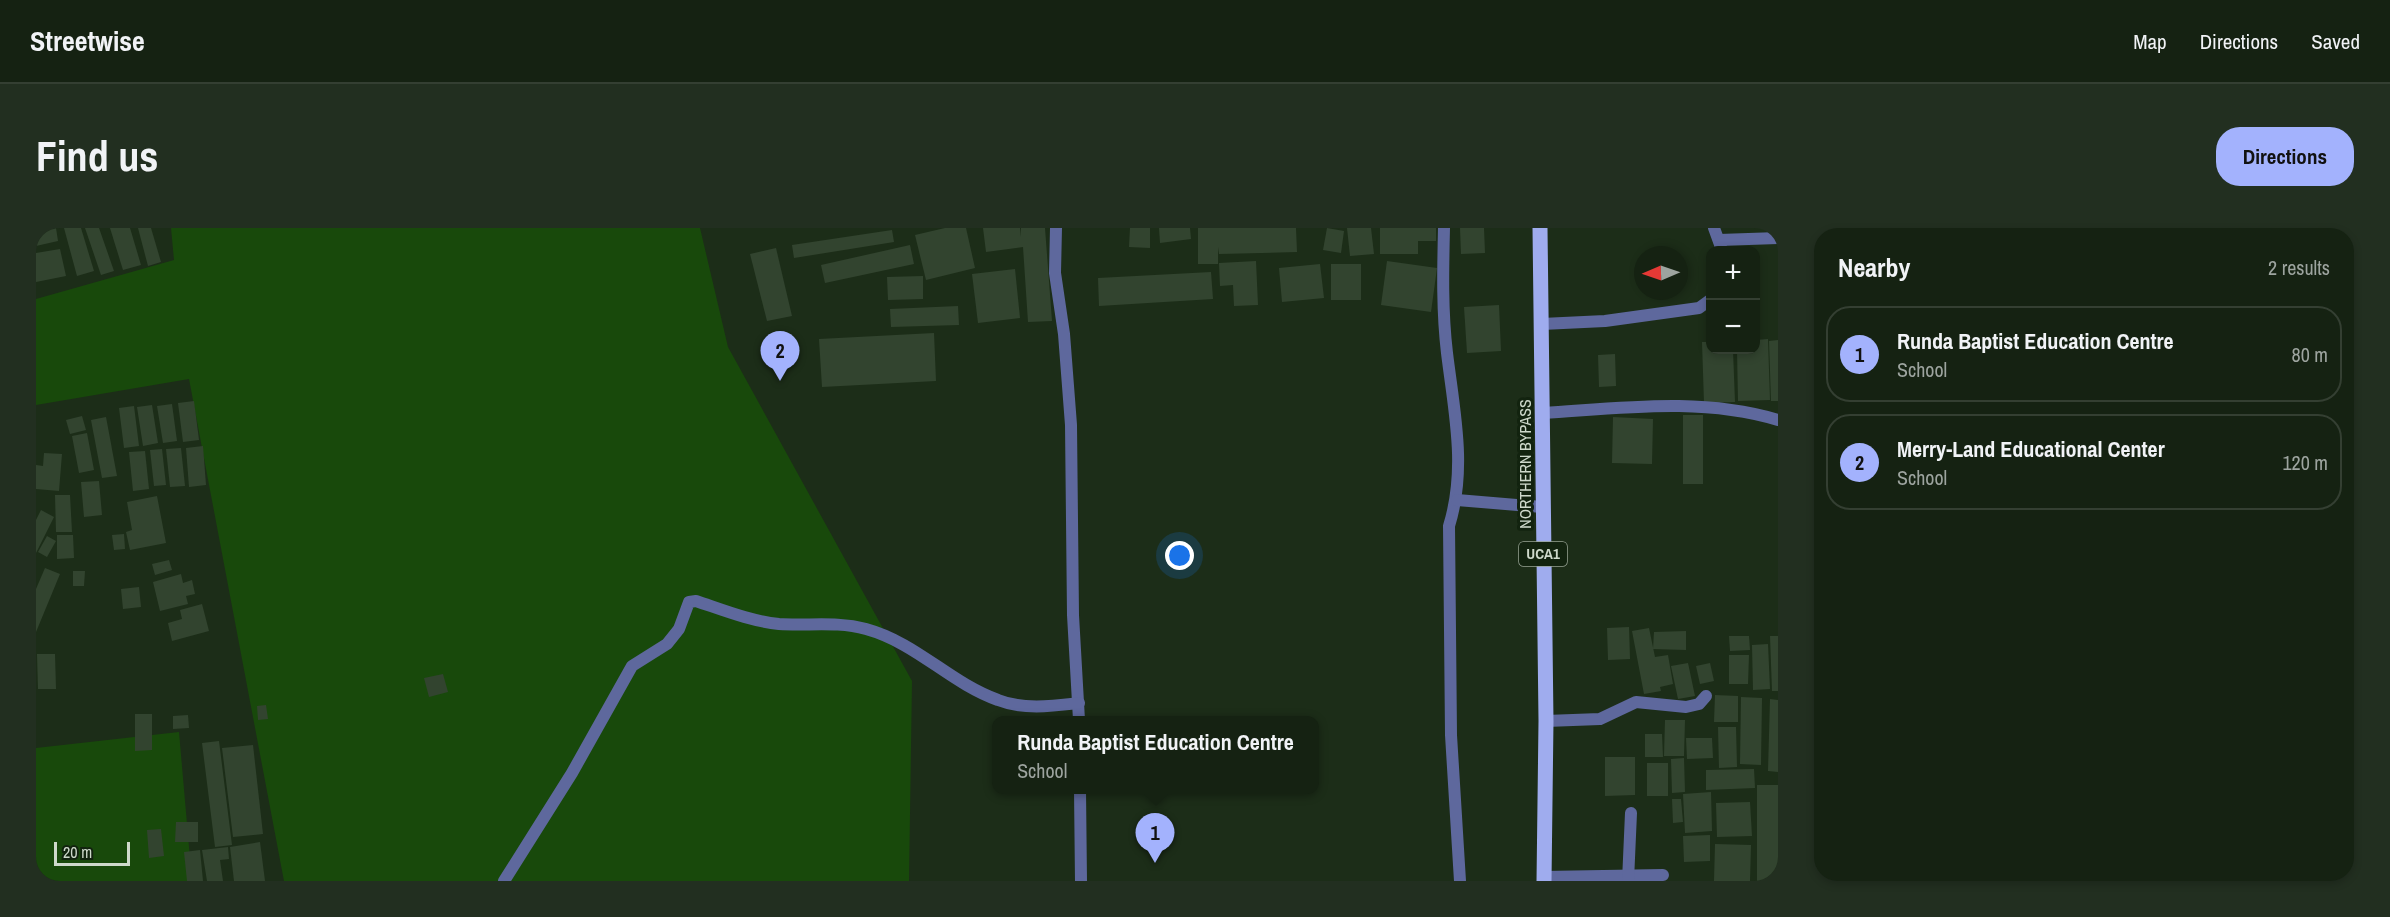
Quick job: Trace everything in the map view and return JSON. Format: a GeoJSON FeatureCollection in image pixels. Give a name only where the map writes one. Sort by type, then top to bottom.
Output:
{"type":"FeatureCollection","features":[{"type":"Feature","properties":{"kind":"main road","name":"NORTHERN BYPASS"},"geometry":{"type":"LineString","coordinates":[[1540,228],[1546,721],[1544,879]]}},
{"type":"Feature","properties":{"kind":"street"},"geometry":{"type":"LineString","coordinates":[[1056,228],[1055,273],[1064,334],[1071,425],[1073,615],[1079,716]]}},
{"type":"Feature","properties":{"kind":"street"},"geometry":{"type":"LineString","coordinates":[[1444,228],[1445,331],[1459,449],[1457,500],[1449,526],[1451,735],[1460,881]]}},
{"type":"Feature","properties":{"kind":"street"},"geometry":{"type":"LineString","coordinates":[[1718,239],[1778,238]]}},
{"type":"Feature","properties":{"kind":"street"},"geometry":{"type":"LineString","coordinates":[[1542,324],[1605,321],[1652,315],[1699,308],[1706,303]]}},
{"type":"Feature","properties":{"kind":"street"},"geometry":{"type":"LineString","coordinates":[[1544,413],[1694,406],[1746,410],[1778,420]]}},
{"type":"Feature","properties":{"kind":"street"},"geometry":{"type":"LineString","coordinates":[[1457,500],[1542,507]]}},
{"type":"Feature","properties":{"kind":"street"},"geometry":{"type":"LineString","coordinates":[[504,881],[572,773],[632,666],[667,644],[680,629],[689,602],[696,601],[746,618],[780,624],[816,622],[863,628],[888,636],[916,650],[998,701],[1025,706],[1079,703]]}},
{"type":"Feature","properties":{"kind":"street"},"geometry":{"type":"LineString","coordinates":[[1546,721],[1600,718],[1636,702],[1686,707],[1700,704],[1706,696]]}},
{"type":"Feature","properties":{"kind":"street"},"geometry":{"type":"LineString","coordinates":[[1080,794],[1081,881]]}},
{"type":"Feature","properties":{"kind":"street"},"geometry":{"type":"LineString","coordinates":[[1628,878],[1631,813]]}},
{"type":"Feature","properties":{"kind":"street"},"geometry":{"type":"LineString","coordinates":[[1544,879],[1628,878],[1663,875]]}},
{"type":"Feature","properties":{"kind":"green space"},"geometry":{"type":"Polygon","coordinates":[[[171,228],[700,228],[728,347],[912,681],[909,881],[284,881],[189,379],[36,405],[36,299],[174,260],[171,228]]]}},
{"type":"Feature","properties":{"kind":"green space"},"geometry":{"type":"Polygon","coordinates":[[[179,732],[192,881],[36,881],[36,748],[179,732]]]}},
{"type":"Feature","properties":{"kind":"building"},"geometry":{"type":"Polygon","coordinates":[[[56,228],[58,241],[36,246],[36,232],[56,228]]]}},
{"type":"Feature","properties":{"kind":"building"},"geometry":{"type":"Polygon","coordinates":[[[64,228],[81,228],[94,271],[77,276],[64,228]]]}},
{"type":"Feature","properties":{"kind":"building"},"geometry":{"type":"Polygon","coordinates":[[[85,228],[99,228],[114,271],[101,275],[85,228]]]}},
{"type":"Feature","properties":{"kind":"building"},"geometry":{"type":"Polygon","coordinates":[[[110,228],[130,228],[141,265],[123,270],[110,228]]]}},
{"type":"Feature","properties":{"kind":"building"},"geometry":{"type":"Polygon","coordinates":[[[138,228],[151,228],[161,262],[148,266],[138,228]]]}},
{"type":"Feature","properties":{"kind":"building"},"geometry":{"type":"Polygon","coordinates":[[[945,228],[966,228],[975,268],[926,280],[915,235],[945,228]]]}},
{"type":"Feature","properties":{"kind":"building"},"geometry":{"type":"Polygon","coordinates":[[[983,228],[1020,228],[1021,237],[1021,228],[1045,228],[1052,321],[1028,322],[1023,247],[986,252],[983,228]]]}},
{"type":"Feature","properties":{"kind":"building"},"geometry":{"type":"Polygon","coordinates":[[[1130,228],[1150,228],[1150,248],[1129,247],[1130,228]]]}},
{"type":"Feature","properties":{"kind":"building"},"geometry":{"type":"Polygon","coordinates":[[[1159,228],[1190,228],[1191,239],[1160,243],[1159,228]]]}},
{"type":"Feature","properties":{"kind":"building"},"geometry":{"type":"Polygon","coordinates":[[[1198,228],[1296,228],[1297,252],[1219,254],[1218,247],[1218,264],[1198,264],[1198,228]]]}},
{"type":"Feature","properties":{"kind":"building"},"geometry":{"type":"Polygon","coordinates":[[[1327,228],[1344,231],[1341,253],[1323,250],[1327,228]]]}},
{"type":"Feature","properties":{"kind":"building"},"geometry":{"type":"Polygon","coordinates":[[[1347,228],[1371,228],[1374,254],[1350,256],[1347,228]]]}},
{"type":"Feature","properties":{"kind":"building"},"geometry":{"type":"Polygon","coordinates":[[[1380,228],[1436,228],[1436,241],[1418,241],[1418,254],[1380,254],[1380,228]]]}},
{"type":"Feature","properties":{"kind":"building"},"geometry":{"type":"Polygon","coordinates":[[[1460,228],[1484,228],[1485,253],[1461,254],[1460,228]]]}},
{"type":"Feature","properties":{"kind":"building"},"geometry":{"type":"Polygon","coordinates":[[[892,230],[894,242],[794,258],[792,245],[892,230]]]}},
{"type":"Feature","properties":{"kind":"building"},"geometry":{"type":"Polygon","coordinates":[[[910,245],[914,264],[825,283],[821,265],[910,245]]]}},
{"type":"Feature","properties":{"kind":"building"},"geometry":{"type":"Polygon","coordinates":[[[776,248],[792,316],[767,321],[750,254],[776,248]]]}},
{"type":"Feature","properties":{"kind":"building"},"geometry":{"type":"Polygon","coordinates":[[[60,249],[66,276],[36,282],[36,253],[60,249]]]}},
{"type":"Feature","properties":{"kind":"building"},"geometry":{"type":"Polygon","coordinates":[[[1256,261],[1258,305],[1234,306],[1233,285],[1220,286],[1219,263],[1256,261]]]}},
{"type":"Feature","properties":{"kind":"building"},"geometry":{"type":"Polygon","coordinates":[[[1387,261],[1437,268],[1431,312],[1381,305],[1387,261]]]}},
{"type":"Feature","properties":{"kind":"building"},"geometry":{"type":"Polygon","coordinates":[[[1320,264],[1324,298],[1282,302],[1279,268],[1320,264]]]}},
{"type":"Feature","properties":{"kind":"building"},"geometry":{"type":"Polygon","coordinates":[[[1331,264],[1361,264],[1361,300],[1331,300],[1331,264]]]}},
{"type":"Feature","properties":{"kind":"building"},"geometry":{"type":"Polygon","coordinates":[[[1015,269],[1020,318],[978,323],[972,274],[1015,269]]]}},
{"type":"Feature","properties":{"kind":"building"},"geometry":{"type":"Polygon","coordinates":[[[1211,272],[1213,299],[1099,306],[1098,278],[1211,272]]]}},
{"type":"Feature","properties":{"kind":"building"},"geometry":{"type":"Polygon","coordinates":[[[923,276],[923,299],[888,300],[887,277],[923,276]]]}},
{"type":"Feature","properties":{"kind":"building"},"geometry":{"type":"Polygon","coordinates":[[[1499,305],[1501,351],[1467,353],[1464,307],[1499,305]]]}},
{"type":"Feature","properties":{"kind":"building"},"geometry":{"type":"Polygon","coordinates":[[[958,306],[959,325],[891,327],[890,309],[958,306]]]}},
{"type":"Feature","properties":{"kind":"building"},"geometry":{"type":"Polygon","coordinates":[[[934,333],[936,381],[822,387],[819,339],[934,333]]]}},
{"type":"Feature","properties":{"kind":"building"},"geometry":{"type":"Polygon","coordinates":[[[1768,339],[1770,400],[1738,401],[1737,354],[1760,354],[1760,340],[1768,339]]]}},
{"type":"Feature","properties":{"kind":"building"},"geometry":{"type":"Polygon","coordinates":[[[1778,340],[1778,401],[1771,401],[1769,341],[1778,340]]]}},
{"type":"Feature","properties":{"kind":"building"},"geometry":{"type":"Polygon","coordinates":[[[1702,342],[1706,342],[1706,354],[1733,354],[1735,402],[1704,403],[1702,342]]]}},
{"type":"Feature","properties":{"kind":"building"},"geometry":{"type":"Polygon","coordinates":[[[1615,354],[1616,386],[1599,387],[1598,355],[1615,354]]]}},
{"type":"Feature","properties":{"kind":"building"},"geometry":{"type":"Polygon","coordinates":[[[194,401],[199,440],[183,442],[178,403],[194,401]]]}},
{"type":"Feature","properties":{"kind":"building"},"geometry":{"type":"Polygon","coordinates":[[[172,404],[177,441],[163,443],[157,406],[172,404]]]}},
{"type":"Feature","properties":{"kind":"building"},"geometry":{"type":"Polygon","coordinates":[[[152,405],[158,443],[143,446],[137,407],[152,405]]]}},
{"type":"Feature","properties":{"kind":"building"},"geometry":{"type":"Polygon","coordinates":[[[134,406],[139,446],[124,448],[119,408],[134,406]]]}},
{"type":"Feature","properties":{"kind":"building"},"geometry":{"type":"Polygon","coordinates":[[[1683,415],[1703,415],[1703,484],[1683,484],[1683,415]]]}},
{"type":"Feature","properties":{"kind":"building"},"geometry":{"type":"Polygon","coordinates":[[[82,416],[86,430],[70,434],[66,420],[82,416]]]}},
{"type":"Feature","properties":{"kind":"building"},"geometry":{"type":"Polygon","coordinates":[[[106,417],[117,476],[102,478],[91,420],[106,417]]]}},
{"type":"Feature","properties":{"kind":"building"},"geometry":{"type":"Polygon","coordinates":[[[1613,417],[1653,419],[1652,464],[1612,463],[1613,417]]]}},
{"type":"Feature","properties":{"kind":"building"},"geometry":{"type":"Polygon","coordinates":[[[87,433],[94,470],[79,473],[72,436],[87,433]]]}},
{"type":"Feature","properties":{"kind":"building"},"geometry":{"type":"Polygon","coordinates":[[[203,446],[206,485],[189,487],[186,448],[203,446]]]}},
{"type":"Feature","properties":{"kind":"building"},"geometry":{"type":"Polygon","coordinates":[[[181,448],[185,486],[170,487],[166,449],[181,448]]]}},
{"type":"Feature","properties":{"kind":"building"},"geometry":{"type":"Polygon","coordinates":[[[162,449],[166,485],[154,486],[150,450],[162,449]]]}},
{"type":"Feature","properties":{"kind":"building"},"geometry":{"type":"Polygon","coordinates":[[[145,451],[149,489],[133,491],[129,452],[145,451]]]}},
{"type":"Feature","properties":{"kind":"building"},"geometry":{"type":"Polygon","coordinates":[[[44,453],[62,454],[59,491],[36,489],[36,465],[43,466],[44,453]]]}},
{"type":"Feature","properties":{"kind":"building"},"geometry":{"type":"Polygon","coordinates":[[[99,481],[102,515],[84,517],[81,482],[99,481]]]}},
{"type":"Feature","properties":{"kind":"building"},"geometry":{"type":"Polygon","coordinates":[[[55,495],[70,495],[72,532],[56,532],[55,495]]]}},
{"type":"Feature","properties":{"kind":"building"},"geometry":{"type":"Polygon","coordinates":[[[157,496],[166,543],[130,550],[126,532],[132,530],[127,502],[157,496]]]}},
{"type":"Feature","properties":{"kind":"building"},"geometry":{"type":"Polygon","coordinates":[[[41,510],[54,517],[36,553],[36,520],[41,510]]]}},
{"type":"Feature","properties":{"kind":"building"},"geometry":{"type":"Polygon","coordinates":[[[124,534],[125,549],[114,550],[112,535],[124,534]]]}},
{"type":"Feature","properties":{"kind":"building"},"geometry":{"type":"Polygon","coordinates":[[[57,535],[73,535],[74,558],[57,559],[57,535]]]}},
{"type":"Feature","properties":{"kind":"building"},"geometry":{"type":"Polygon","coordinates":[[[47,536],[56,541],[47,557],[38,552],[47,536]]]}},
{"type":"Feature","properties":{"kind":"building"},"geometry":{"type":"Polygon","coordinates":[[[169,560],[172,570],[155,575],[152,564],[169,560]]]}},
{"type":"Feature","properties":{"kind":"building"},"geometry":{"type":"Polygon","coordinates":[[[45,568],[60,574],[36,632],[36,589],[45,568]]]}},
{"type":"Feature","properties":{"kind":"building"},"geometry":{"type":"Polygon","coordinates":[[[73,571],[85,571],[84,586],[73,586],[73,571]]]}},
{"type":"Feature","properties":{"kind":"building"},"geometry":{"type":"Polygon","coordinates":[[[181,574],[183,583],[192,580],[195,594],[186,596],[188,604],[160,611],[153,582],[181,574]]]}},
{"type":"Feature","properties":{"kind":"building"},"geometry":{"type":"Polygon","coordinates":[[[139,587],[141,607],[123,609],[121,589],[139,587]]]}},
{"type":"Feature","properties":{"kind":"building"},"geometry":{"type":"Polygon","coordinates":[[[202,604],[209,631],[172,641],[168,623],[182,619],[180,610],[202,604]]]}},
{"type":"Feature","properties":{"kind":"building"},"geometry":{"type":"Polygon","coordinates":[[[1629,627],[1630,659],[1608,660],[1607,628],[1629,627]]]}},
{"type":"Feature","properties":{"kind":"building"},"geometry":{"type":"Polygon","coordinates":[[[1649,628],[1655,657],[1668,655],[1673,684],[1660,687],[1661,691],[1644,694],[1632,631],[1649,628]]]}},
{"type":"Feature","properties":{"kind":"building"},"geometry":{"type":"Polygon","coordinates":[[[1686,631],[1686,650],[1653,649],[1654,632],[1686,631]]]}},
{"type":"Feature","properties":{"kind":"building"},"geometry":{"type":"Polygon","coordinates":[[[1729,636],[1749,636],[1750,650],[1730,651],[1729,636]]]}},
{"type":"Feature","properties":{"kind":"building"},"geometry":{"type":"Polygon","coordinates":[[[1770,636],[1778,636],[1778,691],[1772,691],[1770,636]]]}},
{"type":"Feature","properties":{"kind":"building"},"geometry":{"type":"Polygon","coordinates":[[[1768,644],[1770,689],[1753,690],[1752,645],[1768,644]]]}},
{"type":"Feature","properties":{"kind":"building"},"geometry":{"type":"Polygon","coordinates":[[[37,654],[55,654],[56,689],[38,689],[37,654]]]}},
{"type":"Feature","properties":{"kind":"building"},"geometry":{"type":"Polygon","coordinates":[[[1729,655],[1749,655],[1748,684],[1729,684],[1729,655]]]}},
{"type":"Feature","properties":{"kind":"building"},"geometry":{"type":"Polygon","coordinates":[[[1688,663],[1695,696],[1678,699],[1671,666],[1688,663]]]}},
{"type":"Feature","properties":{"kind":"building"},"geometry":{"type":"Polygon","coordinates":[[[1710,663],[1714,681],[1700,684],[1696,666],[1710,663]]]}},
{"type":"Feature","properties":{"kind":"building"},"geometry":{"type":"Polygon","coordinates":[[[443,674],[448,692],[429,697],[424,678],[443,674]]]}},
{"type":"Feature","properties":{"kind":"building"},"geometry":{"type":"Polygon","coordinates":[[[1715,695],[1738,696],[1738,722],[1714,722],[1715,695]]]}},
{"type":"Feature","properties":{"kind":"building"},"geometry":{"type":"Polygon","coordinates":[[[1741,697],[1762,698],[1761,765],[1740,764],[1741,697]]]}},
{"type":"Feature","properties":{"kind":"building"},"geometry":{"type":"Polygon","coordinates":[[[1770,699],[1778,700],[1778,772],[1768,771],[1770,699]]]}},
{"type":"Feature","properties":{"kind":"building"},"geometry":{"type":"Polygon","coordinates":[[[266,705],[268,719],[258,720],[257,706],[266,705]]]}},
{"type":"Feature","properties":{"kind":"building"},"geometry":{"type":"Polygon","coordinates":[[[135,714],[152,714],[152,750],[135,751],[135,714]]]}},
{"type":"Feature","properties":{"kind":"building"},"geometry":{"type":"Polygon","coordinates":[[[188,715],[189,728],[173,729],[173,716],[188,715]]]}},
{"type":"Feature","properties":{"kind":"building"},"geometry":{"type":"Polygon","coordinates":[[[1665,720],[1685,720],[1684,756],[1664,756],[1665,720]]]}},
{"type":"Feature","properties":{"kind":"building"},"geometry":{"type":"Polygon","coordinates":[[[1718,727],[1736,727],[1737,767],[1719,768],[1718,727]]]}},
{"type":"Feature","properties":{"kind":"building"},"geometry":{"type":"Polygon","coordinates":[[[1645,734],[1662,734],[1663,757],[1645,757],[1645,734]]]}},
{"type":"Feature","properties":{"kind":"building"},"geometry":{"type":"Polygon","coordinates":[[[1686,738],[1712,738],[1713,758],[1687,759],[1686,738]]]}},
{"type":"Feature","properties":{"kind":"building"},"geometry":{"type":"Polygon","coordinates":[[[219,741],[232,845],[215,847],[202,743],[219,741]]]}},
{"type":"Feature","properties":{"kind":"building"},"geometry":{"type":"Polygon","coordinates":[[[253,745],[263,834],[233,837],[222,748],[253,745]]]}},
{"type":"Feature","properties":{"kind":"building"},"geometry":{"type":"Polygon","coordinates":[[[1605,757],[1635,757],[1635,795],[1605,796],[1605,757]]]}},
{"type":"Feature","properties":{"kind":"building"},"geometry":{"type":"Polygon","coordinates":[[[1684,758],[1685,792],[1672,793],[1671,759],[1684,758]]]}},
{"type":"Feature","properties":{"kind":"building"},"geometry":{"type":"Polygon","coordinates":[[[1647,763],[1668,763],[1668,796],[1647,796],[1647,763]]]}},
{"type":"Feature","properties":{"kind":"building"},"geometry":{"type":"Polygon","coordinates":[[[1754,769],[1755,788],[1706,790],[1706,770],[1754,769]]]}},
{"type":"Feature","properties":{"kind":"building"},"geometry":{"type":"Polygon","coordinates":[[[1757,785],[1778,785],[1778,881],[1757,881],[1757,785]]]}},
{"type":"Feature","properties":{"kind":"building"},"geometry":{"type":"Polygon","coordinates":[[[1711,792],[1712,831],[1685,833],[1683,794],[1711,792]]]}},
{"type":"Feature","properties":{"kind":"building"},"geometry":{"type":"Polygon","coordinates":[[[1672,799],[1681,799],[1683,822],[1673,823],[1672,799]]]}},
{"type":"Feature","properties":{"kind":"building"},"geometry":{"type":"Polygon","coordinates":[[[1750,802],[1752,836],[1717,837],[1716,803],[1750,802]]]}},
{"type":"Feature","properties":{"kind":"building"},"geometry":{"type":"Polygon","coordinates":[[[176,822],[198,822],[198,842],[175,842],[176,822]]]}},
{"type":"Feature","properties":{"kind":"building"},"geometry":{"type":"Polygon","coordinates":[[[161,829],[164,856],[149,858],[147,830],[161,829]]]}},
{"type":"Feature","properties":{"kind":"building"},"geometry":{"type":"Polygon","coordinates":[[[1710,835],[1710,861],[1684,862],[1683,836],[1710,835]]]}},
{"type":"Feature","properties":{"kind":"building"},"geometry":{"type":"Polygon","coordinates":[[[260,842],[265,881],[234,881],[230,847],[260,842]]]}},
{"type":"Feature","properties":{"kind":"building"},"geometry":{"type":"Polygon","coordinates":[[[1715,844],[1751,845],[1750,881],[1714,881],[1715,844]]]}},
{"type":"Feature","properties":{"kind":"building"},"geometry":{"type":"Polygon","coordinates":[[[228,847],[229,859],[220,860],[223,881],[207,881],[202,850],[228,847]]]}},
{"type":"Feature","properties":{"kind":"building"},"geometry":{"type":"Polygon","coordinates":[[[200,850],[203,881],[187,881],[184,852],[200,850]]]}},
{"type":"Feature","properties":{"kind":"place","name":"Merry-Land Educational Center"},"geometry":{"type":"Point","coordinates":[780,381]}},
{"type":"Feature","properties":{"kind":"place","name":"Runda Baptist Education Centre"},"geometry":{"type":"Point","coordinates":[1155,863]}}]}
